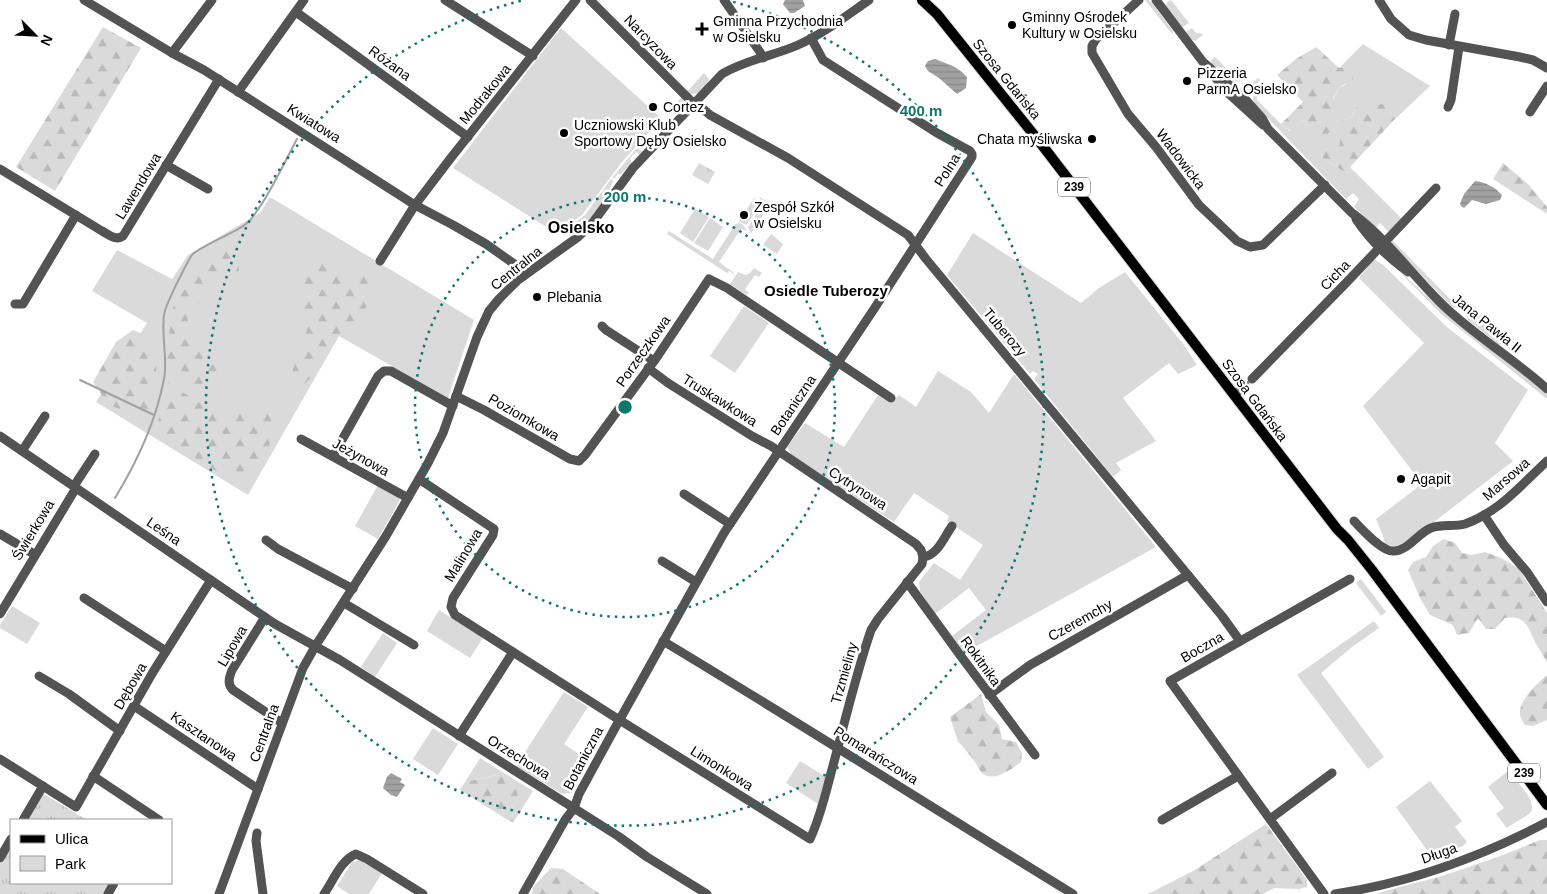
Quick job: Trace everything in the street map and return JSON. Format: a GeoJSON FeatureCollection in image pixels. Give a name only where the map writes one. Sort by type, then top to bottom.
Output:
{"type":"FeatureCollection","features":[{"type":"Feature","properties":{"kind":"main road","name":"Szosa Gdańska"},"geometry":{"type":"LineString","coordinates":[[922,0],[937,14],[1032,132],[1337,529],[1348,540],[1409,619],[1547,806]]}},
{"type":"Feature","properties":{"kind":"main road","name":"Szosa Gdańska"},"geometry":{"type":"LineString","coordinates":[[932,0],[937,14]]}},
{"type":"Feature","properties":{"kind":"street","name":"Kwiatowa"},"geometry":{"type":"LineString","coordinates":[[84,0],[172,54],[219,79],[415,206],[486,244],[514,263],[525,274]]}},
{"type":"Feature","properties":{"kind":"street"},"geometry":{"type":"LineString","coordinates":[[172,54],[212,0]]}},
{"type":"Feature","properties":{"kind":"street"},"geometry":{"type":"LineString","coordinates":[[238,92],[304,0]]}},
{"type":"Feature","properties":{"kind":"street"},"geometry":{"type":"LineString","coordinates":[[445,0],[533,56]]}},
{"type":"Feature","properties":{"kind":"street","name":"Modrakowa"},"geometry":{"type":"LineString","coordinates":[[380,260],[415,206],[576,0]]}},
{"type":"Feature","properties":{"kind":"street","name":"Narcyzowa"},"geometry":{"type":"LineString","coordinates":[[590,0],[694,103]]}},
{"type":"Feature","properties":{"kind":"street"},"geometry":{"type":"LineString","coordinates":[[724,0],[763,58]]}},
{"type":"Feature","properties":{"kind":"street","name":"Centralna"},"geometry":{"type":"LineString","coordinates":[[219,894],[303,668],[419,480],[443,433],[486,316],[498,300],[525,274],[578,237],[591,225],[633,168],[726,71],[796,46],[869,0]]}},
{"type":"Feature","properties":{"kind":"street","name":"Wadowicka"},"geometry":{"type":"LineString","coordinates":[[1139,0],[1096,40],[1092,46],[1092,53],[1128,114],[1156,147],[1199,205],[1238,241],[1250,246],[1263,245],[1324,185]]}},
{"type":"Feature","properties":{"kind":"street","name":"Jana Pawła II"},"geometry":{"type":"LineString","coordinates":[[1156,0],[1191,48],[1229,94],[1268,129],[1352,213],[1361,226],[1383,244],[1399,265],[1413,275],[1456,317],[1547,389]]}},
{"type":"Feature","properties":{"kind":"street"},"geometry":{"type":"LineString","coordinates":[[1379,0],[1390,19],[1408,35],[1459,47],[1520,56],[1533,60],[1547,68]]}},
{"type":"Feature","properties":{"kind":"street","name":"Różana"},"geometry":{"type":"LineString","coordinates":[[296,12],[468,137]]}},
{"type":"Feature","properties":{"kind":"street"},"geometry":{"type":"LineString","coordinates":[[1450,45],[1455,14]]}},
{"type":"Feature","properties":{"kind":"street","name":"Polna"},"geometry":{"type":"LineString","coordinates":[[811,38],[818,54],[823,60],[972,154],[971,159],[916,245]]}},
{"type":"Feature","properties":{"kind":"street"},"geometry":{"type":"LineString","coordinates":[[1448,107],[1451,100],[1459,47]]}},
{"type":"Feature","properties":{"kind":"street","name":"Lawendowa"},"geometry":{"type":"LineString","coordinates":[[0,169],[115,238],[120,238],[124,236],[219,79]]}},
{"type":"Feature","properties":{"kind":"street"},"geometry":{"type":"LineString","coordinates":[[1530,112],[1547,86]]}},
{"type":"Feature","properties":{"kind":"street","name":"Tuberozy"},"geometry":{"type":"LineString","coordinates":[[694,103],[710,116],[788,158],[910,236],[926,259],[1222,616],[1240,641]]}},
{"type":"Feature","properties":{"kind":"street"},"geometry":{"type":"LineString","coordinates":[[166,165],[208,188]]}},
{"type":"Feature","properties":{"kind":"street","name":"Cicha"},"geometry":{"type":"LineString","coordinates":[[1234,395],[1436,188]]}},
{"type":"Feature","properties":{"kind":"street"},"geometry":{"type":"LineString","coordinates":[[15,304],[23,304],[76,215]]}},
{"type":"Feature","properties":{"kind":"street","name":"Botaniczna"},"geometry":{"type":"LineString","coordinates":[[523,894],[565,820],[574,808],[579,794],[663,641],[730,524],[916,245]]}},
{"type":"Feature","properties":{"kind":"street","name":"Porzeczkowa"},"geometry":{"type":"LineString","coordinates":[[579,461],[651,365],[710,279],[734,292],[838,363]]}},
{"type":"Feature","properties":{"kind":"street","name":"Truskawkowa"},"geometry":{"type":"LineString","coordinates":[[602,326],[651,365],[668,383],[778,452]]}},
{"type":"Feature","properties":{"kind":"street"},"geometry":{"type":"LineString","coordinates":[[838,363],[891,398]]}},
{"type":"Feature","properties":{"kind":"street"},"geometry":{"type":"LineString","coordinates":[[333,456],[378,376],[384,371],[391,371],[453,406]]}},
{"type":"Feature","properties":{"kind":"street","name":"Poziomkowa"},"geometry":{"type":"LineString","coordinates":[[456,396],[570,459],[579,461]]}},
{"type":"Feature","properties":{"kind":"street"},"geometry":{"type":"LineString","coordinates":[[22,451],[45,416]]}},
{"type":"Feature","properties":{"kind":"street","name":"Leśna"},"geometry":{"type":"LineString","coordinates":[[0,436],[265,617],[315,647]]}},
{"type":"Feature","properties":{"kind":"street","name":"Jeżynowa"},"geometry":{"type":"LineString","coordinates":[[301,439],[408,498]]}},
{"type":"Feature","properties":{"kind":"street","name":"Cytrynowa"},"geometry":{"type":"LineString","coordinates":[[778,452],[916,544],[922,553]]}},
{"type":"Feature","properties":{"kind":"street","name":"Świerkowa"},"geometry":{"type":"LineString","coordinates":[[0,614],[95,454]]}},
{"type":"Feature","properties":{"kind":"street","name":"Marsowa"},"geometry":{"type":"LineString","coordinates":[[1354,521],[1380,546],[1394,552],[1432,528],[1457,526],[1484,515],[1505,502],[1547,461]]}},
{"type":"Feature","properties":{"kind":"street","name":"Malinowa"},"geometry":{"type":"LineString","coordinates":[[419,480],[494,529],[493,535],[453,598],[452,611],[458,617],[620,720]]}},
{"type":"Feature","properties":{"kind":"street"},"geometry":{"type":"LineString","coordinates":[[684,494],[730,524]]}},
{"type":"Feature","properties":{"kind":"street"},"geometry":{"type":"LineString","coordinates":[[1484,515],[1547,602]]}},
{"type":"Feature","properties":{"kind":"street","name":"Trzmieliny"},"geometry":{"type":"LineString","coordinates":[[810,839],[821,812],[871,630],[922,564],[922,553],[928,556],[934,552],[952,526]]}},
{"type":"Feature","properties":{"kind":"street"},"geometry":{"type":"LineString","coordinates":[[0,534],[34,554]]}},
{"type":"Feature","properties":{"kind":"street"},"geometry":{"type":"LineString","coordinates":[[266,540],[278,549],[352,590]]}},
{"type":"Feature","properties":{"kind":"street"},"geometry":{"type":"LineString","coordinates":[[662,561],[696,582]]}},
{"type":"Feature","properties":{"kind":"street","name":"Czeremchy"},"geometry":{"type":"LineString","coordinates":[[989,695],[1030,664],[1188,575]]}},
{"type":"Feature","properties":{"kind":"street","name":"Boczna"},"geometry":{"type":"LineString","coordinates":[[1324,894],[1170,681],[1350,579]]}},
{"type":"Feature","properties":{"kind":"street","name":"Dębowa"},"geometry":{"type":"LineString","coordinates":[[43,786],[76,807],[166,651],[211,580]]}},
{"type":"Feature","properties":{"kind":"street","name":"Rokitnika"},"geometry":{"type":"LineString","coordinates":[[907,582],[1035,755]]}},
{"type":"Feature","properties":{"kind":"street"},"geometry":{"type":"LineString","coordinates":[[84,598],[166,651]]}},
{"type":"Feature","properties":{"kind":"street"},"geometry":{"type":"LineString","coordinates":[[344,603],[414,645]]}},
{"type":"Feature","properties":{"kind":"street","name":"Lipowa"},"geometry":{"type":"LineString","coordinates":[[265,617],[232,670],[229,684],[233,690],[282,723]]}},
{"type":"Feature","properties":{"kind":"street","name":"Pomarańczowa"},"geometry":{"type":"LineString","coordinates":[[663,641],[1073,894]]}},
{"type":"Feature","properties":{"kind":"street","name":"Orzechowa"},"geometry":{"type":"LineString","coordinates":[[315,647],[340,660],[706,894]]}},
{"type":"Feature","properties":{"kind":"street"},"geometry":{"type":"LineString","coordinates":[[460,736],[513,652]]}},
{"type":"Feature","properties":{"kind":"street"},"geometry":{"type":"LineString","coordinates":[[39,676],[69,694],[120,731]]}},
{"type":"Feature","properties":{"kind":"street","name":"Kasztanowa"},"geometry":{"type":"LineString","coordinates":[[134,706],[258,789]]}},
{"type":"Feature","properties":{"kind":"street","name":"Limonkowa"},"geometry":{"type":"LineString","coordinates":[[620,720],[810,839]]}},
{"type":"Feature","properties":{"kind":"street"},"geometry":{"type":"LineString","coordinates":[[0,759],[43,786],[24,819]]}},
{"type":"Feature","properties":{"kind":"street"},"geometry":{"type":"LineString","coordinates":[[1270,818],[1332,773]]}},
{"type":"Feature","properties":{"kind":"street"},"geometry":{"type":"LineString","coordinates":[[93,776],[158,819]]}},
{"type":"Feature","properties":{"kind":"street"},"geometry":{"type":"LineString","coordinates":[[1162,820],[1238,776]]}},
{"type":"Feature","properties":{"kind":"street","name":"Długa"},"geometry":{"type":"LineString","coordinates":[[1335,894],[1389,884],[1430,871],[1512,840],[1547,822]]}},
{"type":"Feature","properties":{"kind":"street"},"geometry":{"type":"LineString","coordinates":[[257,833],[256,841],[263,894]]}},
{"type":"Feature","properties":{"kind":"street"},"geometry":{"type":"LineString","coordinates":[[0,858],[10,842]]}},
{"type":"Feature","properties":{"kind":"street"},"geometry":{"type":"LineString","coordinates":[[324,894],[344,863],[350,856],[356,854],[423,894]]}},
{"type":"Feature","properties":{"kind":"green space"},"geometry":{"type":"Polygon","coordinates":[[[1145,0],[1149,0],[1152,3],[1173,31],[1172,34],[1145,0]]]}},
{"type":"Feature","properties":{"kind":"green space"},"geometry":{"type":"Polygon","coordinates":[[[1171,0],[1189,23],[1183,27],[1166,6],[1167,2],[1171,0]]]}},
{"type":"Feature","properties":{"kind":"green space"},"geometry":{"type":"Polygon","coordinates":[[[103,27],[141,48],[55,191],[16,167],[103,27]]]}},
{"type":"Feature","properties":{"kind":"green space","name":"Uczniowski Klub Sportowy Dęby Osielsko"},"geometry":{"type":"Polygon","coordinates":[[[561,28],[660,117],[660,120],[622,162],[582,215],[556,233],[453,168],[561,28]]]}},
{"type":"Feature","properties":{"kind":"green space"},"geometry":{"type":"Polygon","coordinates":[[[1192,28],[1196,33],[1204,34],[1195,41],[1191,39],[1186,32],[1192,28]]]}},
{"type":"Feature","properties":{"kind":"green space"},"geometry":{"type":"Polygon","coordinates":[[[1363,44],[1430,86],[1395,119],[1387,105],[1355,109],[1352,117],[1335,122],[1333,100],[1339,88],[1347,84],[1344,67],[1339,68],[1363,44]]]}},
{"type":"Feature","properties":{"kind":"green space"},"geometry":{"type":"Polygon","coordinates":[[[1316,47],[1339,68],[1351,66],[1353,71],[1353,79],[1339,88],[1333,99],[1338,106],[1335,113],[1335,122],[1352,117],[1355,109],[1366,105],[1387,104],[1395,119],[1350,167],[1353,170],[1346,173],[1321,157],[1322,151],[1339,146],[1340,141],[1337,139],[1335,130],[1332,129],[1327,135],[1322,137],[1318,135],[1315,137],[1307,133],[1308,121],[1300,122],[1291,131],[1281,124],[1303,102],[1277,75],[1296,59],[1316,47]]]}},
{"type":"Feature","properties":{"kind":"green space"},"geometry":{"type":"Polygon","coordinates":[[[1215,57],[1244,85],[1251,85],[1258,78],[1260,80],[1255,87],[1244,86],[1239,81],[1235,85],[1211,63],[1211,60],[1215,57]]]}},
{"type":"Feature","properties":{"kind":"green space"},"geometry":{"type":"Polygon","coordinates":[[[704,73],[709,79],[706,86],[700,92],[686,93],[704,73]]]}},
{"type":"Feature","properties":{"kind":"green space"},"geometry":{"type":"Polygon","coordinates":[[[1257,93],[1257,100],[1290,131],[1300,122],[1308,121],[1308,133],[1318,135],[1332,129],[1335,130],[1337,139],[1340,141],[1339,147],[1322,151],[1321,157],[1346,173],[1353,170],[1402,219],[1390,233],[1380,223],[1376,227],[1354,207],[1359,199],[1353,193],[1346,199],[1254,104],[1253,97],[1257,93]]]}},
{"type":"Feature","properties":{"kind":"green space"},"geometry":{"type":"Polygon","coordinates":[[[682,97],[685,104],[680,112],[677,109],[672,113],[669,110],[682,97]]]}},
{"type":"Feature","properties":{"kind":"green space"},"geometry":{"type":"Polygon","coordinates":[[[636,149],[643,152],[640,155],[636,152],[630,158],[632,163],[620,175],[618,173],[615,178],[612,178],[636,149]]]}},
{"type":"Feature","properties":{"kind":"green space"},"geometry":{"type":"Polygon","coordinates":[[[699,163],[715,172],[708,184],[692,175],[699,163]]]}},
{"type":"Feature","properties":{"kind":"green space"},"geometry":{"type":"Polygon","coordinates":[[[1503,163],[1528,184],[1547,207],[1547,214],[1493,179],[1503,163]]]}},
{"type":"Feature","properties":{"kind":"green space"},"geometry":{"type":"Polygon","coordinates":[[[611,179],[613,181],[606,198],[590,221],[577,233],[573,230],[570,233],[568,227],[585,215],[611,179]]]}},
{"type":"Feature","properties":{"kind":"green space"},"geometry":{"type":"Polygon","coordinates":[[[270,197],[474,320],[448,398],[339,336],[248,495],[96,402],[147,323],[92,291],[117,250],[172,279],[188,255],[260,213],[270,197]]]}},
{"type":"Feature","properties":{"kind":"green space"},"geometry":{"type":"Polygon","coordinates":[[[760,197],[771,204],[751,233],[748,228],[758,210],[760,197]]]}},
{"type":"Feature","properties":{"kind":"green space"},"geometry":{"type":"Polygon","coordinates":[[[754,198],[759,203],[756,212],[746,225],[739,221],[754,198]]]}},
{"type":"Feature","properties":{"kind":"green space"},"geometry":{"type":"Polygon","coordinates":[[[695,209],[709,217],[693,242],[680,233],[695,209]]]}},
{"type":"Feature","properties":{"kind":"green space"},"geometry":{"type":"Polygon","coordinates":[[[710,218],[723,227],[708,251],[694,243],[710,218]]]}},
{"type":"Feature","properties":{"kind":"green space"},"geometry":{"type":"Polygon","coordinates":[[[739,222],[747,231],[741,229],[719,262],[734,274],[729,271],[727,273],[667,234],[669,231],[713,259],[736,223],[739,222]]]}},
{"type":"Feature","properties":{"kind":"green space"},"geometry":{"type":"Polygon","coordinates":[[[973,233],[1081,303],[1099,288],[1125,272],[1184,345],[1197,365],[1178,374],[1169,363],[1123,398],[1156,441],[1116,463],[1121,470],[1113,477],[1034,379],[1038,374],[1033,371],[1030,374],[947,275],[973,233]]]}},
{"type":"Feature","properties":{"kind":"green space"},"geometry":{"type":"Polygon","coordinates":[[[771,234],[783,244],[777,254],[763,245],[771,234]]]}},
{"type":"Feature","properties":{"kind":"green space"},"geometry":{"type":"Polygon","coordinates":[[[1392,240],[1459,308],[1452,307],[1392,245],[1392,240]]]}},
{"type":"Feature","properties":{"kind":"green space"},"geometry":{"type":"Polygon","coordinates":[[[234,247],[239,256],[239,271],[218,280],[188,314],[187,340],[219,369],[219,381],[205,387],[188,385],[174,377],[169,370],[167,362],[170,324],[174,305],[185,288],[200,272],[234,247]]]}},
{"type":"Feature","properties":{"kind":"green space"},"geometry":{"type":"Polygon","coordinates":[[[316,258],[347,273],[370,273],[376,280],[369,302],[352,332],[339,334],[324,350],[315,373],[304,385],[298,387],[293,382],[293,368],[307,331],[302,310],[298,304],[305,269],[316,258]]]}},
{"type":"Feature","properties":{"kind":"green space"},"geometry":{"type":"Polygon","coordinates":[[[1374,259],[1383,265],[1448,328],[1528,390],[1495,443],[1513,461],[1434,522],[1398,547],[1385,544],[1376,519],[1422,484],[1363,406],[1424,343],[1359,278],[1374,259]]]}},
{"type":"Feature","properties":{"kind":"green space"},"geometry":{"type":"Polygon","coordinates":[[[1389,261],[1443,311],[1540,388],[1547,395],[1547,399],[1440,313],[1389,261]]]}},
{"type":"Feature","properties":{"kind":"green space"},"geometry":{"type":"Polygon","coordinates":[[[754,268],[762,273],[759,277],[755,275],[745,289],[749,293],[747,295],[730,284],[738,272],[746,275],[754,268]]]}},
{"type":"Feature","properties":{"kind":"green space"},"geometry":{"type":"Polygon","coordinates":[[[744,306],[769,323],[735,373],[710,356],[744,306]]]}},
{"type":"Feature","properties":{"kind":"green space"},"geometry":{"type":"Polygon","coordinates":[[[1475,306],[1490,329],[1502,338],[1499,341],[1504,344],[1499,345],[1467,319],[1468,313],[1475,306]]]}},
{"type":"Feature","properties":{"kind":"green space"},"geometry":{"type":"Polygon","coordinates":[[[133,330],[146,338],[155,356],[156,378],[146,421],[108,404],[93,382],[116,342],[133,330]]]}},
{"type":"Feature","properties":{"kind":"green space"},"geometry":{"type":"Polygon","coordinates":[[[938,371],[971,392],[989,413],[1014,374],[1156,547],[964,653],[952,636],[986,610],[969,588],[935,614],[920,591],[919,582],[934,563],[960,580],[983,545],[947,521],[949,516],[914,493],[894,522],[792,456],[787,447],[805,423],[844,447],[878,395],[891,403],[899,395],[916,407],[938,371]]]}},
{"type":"Feature","properties":{"kind":"green space"},"geometry":{"type":"Polygon","coordinates":[[[168,383],[211,410],[268,412],[277,430],[246,489],[155,434],[168,383]]]}},
{"type":"Feature","properties":{"kind":"green space"},"geometry":{"type":"Polygon","coordinates":[[[378,485],[400,500],[378,539],[355,526],[378,485]]]}},
{"type":"Feature","properties":{"kind":"green space"},"geometry":{"type":"Polygon","coordinates":[[[1444,539],[1455,543],[1462,553],[1472,555],[1485,552],[1501,558],[1518,568],[1547,613],[1547,662],[1526,624],[1518,619],[1505,618],[1495,629],[1486,629],[1478,618],[1469,633],[1457,635],[1453,625],[1430,615],[1420,598],[1408,570],[1413,562],[1426,557],[1433,546],[1444,539]]]}},
{"type":"Feature","properties":{"kind":"green space"},"geometry":{"type":"Polygon","coordinates":[[[1361,579],[1386,612],[1381,616],[1356,583],[1361,579]]]}},
{"type":"Feature","properties":{"kind":"green space"},"geometry":{"type":"Polygon","coordinates":[[[12,606],[40,623],[27,644],[0,628],[12,606]]]}},
{"type":"Feature","properties":{"kind":"green space"},"geometry":{"type":"Polygon","coordinates":[[[439,610],[483,638],[470,658],[427,631],[439,610]]]}},
{"type":"Feature","properties":{"kind":"green space"},"geometry":{"type":"Polygon","coordinates":[[[1374,621],[1379,628],[1352,647],[1321,673],[1384,757],[1368,769],[1297,675],[1374,621]]]}},
{"type":"Feature","properties":{"kind":"green space"},"geometry":{"type":"Polygon","coordinates":[[[383,633],[397,643],[375,677],[361,667],[383,633]]]}},
{"type":"Feature","properties":{"kind":"green space"},"geometry":{"type":"Polygon","coordinates":[[[1547,675],[1547,720],[1533,726],[1525,725],[1520,715],[1522,704],[1529,693],[1547,675]]]}},
{"type":"Feature","properties":{"kind":"green space"},"geometry":{"type":"Polygon","coordinates":[[[564,692],[588,707],[564,744],[589,761],[571,793],[562,794],[516,766],[564,692]]]}},
{"type":"Feature","properties":{"kind":"green space"},"geometry":{"type":"Polygon","coordinates":[[[981,694],[986,712],[999,725],[1002,739],[1016,742],[1022,753],[1021,762],[1000,775],[988,776],[983,774],[972,757],[958,742],[950,717],[981,694]]]}},
{"type":"Feature","properties":{"kind":"green space"},"geometry":{"type":"Polygon","coordinates":[[[433,728],[458,744],[438,775],[413,759],[433,728]]]}},
{"type":"Feature","properties":{"kind":"green space"},"geometry":{"type":"Polygon","coordinates":[[[480,758],[533,791],[513,823],[512,809],[517,799],[497,775],[465,782],[480,758]]]}},
{"type":"Feature","properties":{"kind":"green space"},"geometry":{"type":"Polygon","coordinates":[[[800,761],[826,777],[818,804],[786,783],[800,761]]]}},
{"type":"Feature","properties":{"kind":"green space"},"geometry":{"type":"Polygon","coordinates":[[[1508,771],[1528,796],[1532,807],[1529,814],[1507,828],[1496,814],[1504,808],[1488,787],[1508,771]]]}},
{"type":"Feature","properties":{"kind":"green space"},"geometry":{"type":"Polygon","coordinates":[[[497,775],[512,780],[518,787],[517,799],[512,809],[513,823],[460,790],[465,782],[497,775]]]}},
{"type":"Feature","properties":{"kind":"green space"},"geometry":{"type":"Polygon","coordinates":[[[1430,781],[1462,821],[1455,827],[1467,842],[1463,846],[1430,859],[1427,850],[1396,807],[1430,781]]]}},
{"type":"Feature","properties":{"kind":"green space"},"geometry":{"type":"Polygon","coordinates":[[[42,793],[85,819],[27,819],[42,793]]]}},
{"type":"Feature","properties":{"kind":"green space"},"geometry":{"type":"Polygon","coordinates":[[[1266,824],[1307,880],[1307,887],[1299,889],[1300,894],[1298,889],[1274,888],[1263,894],[1148,894],[1193,871],[1266,824]]]}},
{"type":"Feature","properties":{"kind":"green space"},"geometry":{"type":"Polygon","coordinates":[[[1540,840],[1547,840],[1547,894],[1376,894],[1439,877],[1498,857],[1540,840]]]}},
{"type":"Feature","properties":{"kind":"green space"},"geometry":{"type":"Polygon","coordinates":[[[10,847],[10,884],[110,884],[105,894],[0,894],[0,864],[10,847]]]}},
{"type":"Feature","properties":{"kind":"green space"},"geometry":{"type":"Polygon","coordinates":[[[361,860],[382,873],[369,894],[349,894],[337,886],[352,862],[361,860]]]}},
{"type":"Feature","properties":{"kind":"green space"},"geometry":{"type":"Polygon","coordinates":[[[551,868],[563,869],[600,894],[532,894],[533,887],[551,868]]]}},
{"type":"Feature","properties":{"kind":"shaded area"},"geometry":{"type":"Polygon","coordinates":[[[785,0],[803,0],[805,6],[794,13],[790,13],[783,4],[785,0]]]}},
{"type":"Feature","properties":{"kind":"shaded area"},"geometry":{"type":"Polygon","coordinates":[[[935,59],[963,73],[967,77],[966,88],[957,94],[928,71],[925,66],[928,61],[935,59]]]}},
{"type":"Feature","properties":{"kind":"shaded area"},"geometry":{"type":"Polygon","coordinates":[[[1475,181],[1486,184],[1496,190],[1502,195],[1500,200],[1486,204],[1472,200],[1464,208],[1461,206],[1464,194],[1475,181]]]}},
{"type":"Feature","properties":{"kind":"shaded area"},"geometry":{"type":"Polygon","coordinates":[[[391,773],[402,779],[400,782],[405,785],[397,797],[391,795],[383,788],[387,777],[391,773]]]}},
{"type":"Feature","properties":{"kind":"waterway"},"geometry":{"type":"LineString","coordinates":[[115,498],[138,456],[156,410],[165,371],[164,315],[180,277],[194,253],[241,228],[253,217],[297,139]]}},
{"type":"Feature","properties":{"kind":"waterway"},"geometry":{"type":"LineString","coordinates":[[80,380],[154,415]]}},
{"type":"Feature","properties":{"kind":"place","name":"Gminny Ośrodek Kultury w Osielsku"},"geometry":{"type":"Point","coordinates":[1012,25]}},
{"type":"Feature","properties":{"kind":"place","name":"Gminna Przychodnia w Osielsku"},"geometry":{"type":"Point","coordinates":[702,29]}},
{"type":"Feature","properties":{"kind":"place","name":"Pizzeria ParmA Osielsko"},"geometry":{"type":"Point","coordinates":[1187,81]}},
{"type":"Feature","properties":{"kind":"place","name":"Cortez"},"geometry":{"type":"Point","coordinates":[653,107]}},
{"type":"Feature","properties":{"kind":"place","name":"Uczniowski Klub Sportowy Dęby Osielsko"},"geometry":{"type":"Point","coordinates":[564,133]}},
{"type":"Feature","properties":{"kind":"place","name":"Chata myśliwska"},"geometry":{"type":"Point","coordinates":[1092,139]}},
{"type":"Feature","properties":{"kind":"place","name":"Zespół Szkół w Osielsku"},"geometry":{"type":"Point","coordinates":[744,215]}},
{"type":"Feature","properties":{"kind":"place","name":"Plebania"},"geometry":{"type":"Point","coordinates":[537,297]}},
{"type":"Feature","properties":{"kind":"place","name":"Agapit"},"geometry":{"type":"Point","coordinates":[1401,479]}},
{"type":"Feature","properties":{"kind":"district","name":"Osielsko"},"geometry":{"type":"Point","coordinates":[581,227]}},
{"type":"Feature","properties":{"kind":"district","name":"Osiedle Tuberozy"},"geometry":{"type":"Point","coordinates":[826,290]}}]}
